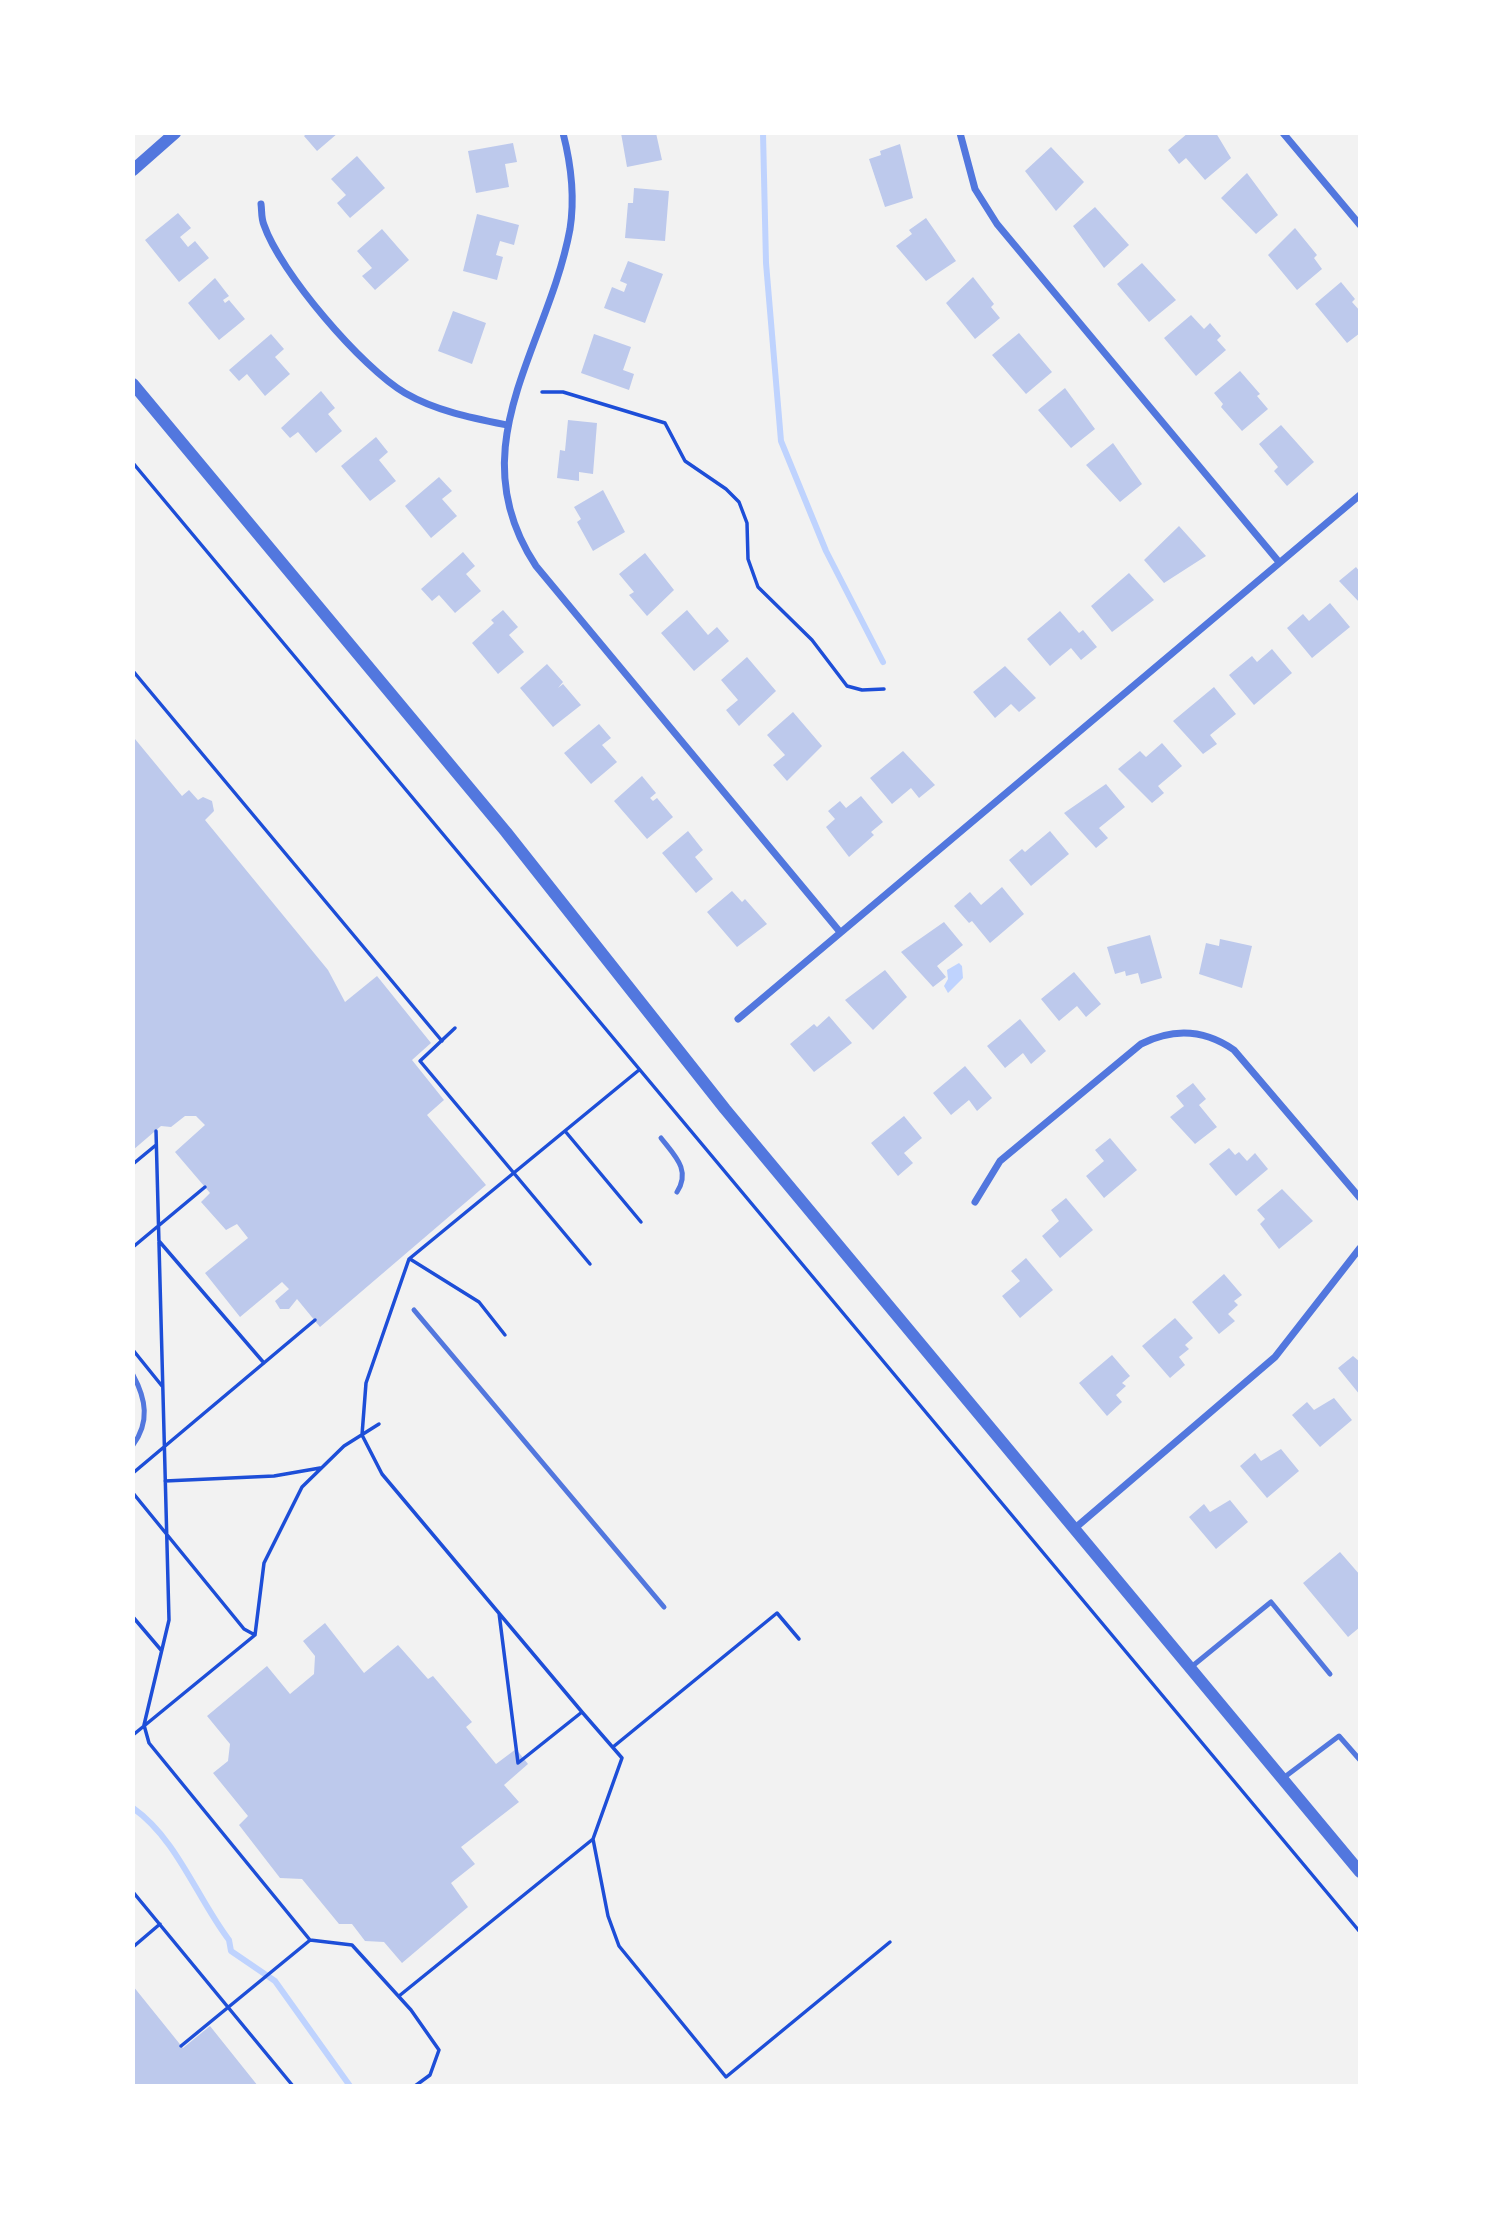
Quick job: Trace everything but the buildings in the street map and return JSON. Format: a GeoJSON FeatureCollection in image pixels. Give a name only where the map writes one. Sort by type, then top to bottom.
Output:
{"type":"FeatureCollection","features":[{"type":"Feature","properties":{"kind":"street"},"geometry":{"type":"LineString","coordinates":[[133,170],[175,133]]}},
{"type":"Feature","properties":{"kind":"street"},"geometry":{"type":"LineString","coordinates":[[564,133],[572,184],[570,228],[507,425],[503,456],[506,496],[515,529],[530,557],[840,932]]}},
{"type":"Feature","properties":{"kind":"street"},"geometry":{"type":"LineString","coordinates":[[960,133],[975,189],[997,224],[1279,562]]}},
{"type":"Feature","properties":{"kind":"street"},"geometry":{"type":"LineString","coordinates":[[1283,133],[1360,225]]}},
{"type":"Feature","properties":{"kind":"street"},"geometry":{"type":"LineString","coordinates":[[261,204],[263,223],[277,253],[303,289],[376,373],[425,403],[475,419],[507,425]]}},
{"type":"Feature","properties":{"kind":"street"},"geometry":{"type":"LineString","coordinates":[[133,384],[449,762],[719,1102],[1360,1872]]}},
{"type":"Feature","properties":{"kind":"street"},"geometry":{"type":"LineString","coordinates":[[738,1019],[1360,495]]}},
{"type":"Feature","properties":{"kind":"street"},"geometry":{"type":"LineString","coordinates":[[975,1202],[1000,1161],[1141,1044],[1156,1037],[1190,1032],[1224,1042],[1234,1050],[1360,1198]]}},
{"type":"Feature","properties":{"kind":"street"},"geometry":{"type":"LineString","coordinates":[[1074,1529],[1275,1357],[1360,1248]]}},
{"type":"Feature","properties":{"kind":"lane"},"geometry":{"type":"LineString","coordinates":[[661,1138],[684,1170],[684,1181],[677,1192]]}},
{"type":"Feature","properties":{"kind":"lane"},"geometry":{"type":"LineString","coordinates":[[414,1310],[664,1607]]}},
{"type":"Feature","properties":{"kind":"lane"},"geometry":{"type":"LineString","coordinates":[[133,1375],[142,1391],[146,1414],[133,1446]]}},
{"type":"Feature","properties":{"kind":"lane"},"geometry":{"type":"LineString","coordinates":[[1190,1668],[1271,1602],[1330,1674]]}},
{"type":"Feature","properties":{"kind":"lane"},"geometry":{"type":"LineString","coordinates":[[1282,1779],[1339,1735],[1360,1760]]}},
{"type":"Feature","properties":{"kind":"path"},"geometry":{"type":"LineString","coordinates":[[542,392],[563,393],[665,423],[685,461],[726,489],[738,502],[747,523],[748,559],[758,587],[812,640],[847,686],[862,690],[884,688]]}},
{"type":"Feature","properties":{"kind":"path"},"geometry":{"type":"LineString","coordinates":[[133,463],[1360,1932]]}},
{"type":"Feature","properties":{"kind":"path"},"geometry":{"type":"LineString","coordinates":[[133,671],[442,1041]]}},
{"type":"Feature","properties":{"kind":"path"},"geometry":{"type":"LineString","coordinates":[[455,1028],[421,1061],[590,1264]]}},
{"type":"Feature","properties":{"kind":"path"},"geometry":{"type":"LineString","coordinates":[[639,1070],[409,1259],[383,1326],[366,1383],[362,1435],[382,1474],[622,1758],[593,1839],[608,1916],[619,1946],[726,2077],[890,1942]]}},
{"type":"Feature","properties":{"kind":"path"},"geometry":{"type":"LineString","coordinates":[[156,1131],[169,1620],[144,1725],[149,1743],[310,1940],[352,1945],[399,1996],[439,2050],[430,2075],[415,2086]]}},
{"type":"Feature","properties":{"kind":"path"},"geometry":{"type":"LineString","coordinates":[[565,1131],[641,1222]]}},
{"type":"Feature","properties":{"kind":"path"},"geometry":{"type":"LineString","coordinates":[[133,1164],[156,1145]]}},
{"type":"Feature","properties":{"kind":"path"},"geometry":{"type":"LineString","coordinates":[[133,1247],[205,1187]]}},
{"type":"Feature","properties":{"kind":"path"},"geometry":{"type":"LineString","coordinates":[[159,1241],[264,1363]]}},
{"type":"Feature","properties":{"kind":"path"},"geometry":{"type":"LineString","coordinates":[[409,1259],[479,1302],[505,1335]]}},
{"type":"Feature","properties":{"kind":"path"},"geometry":{"type":"LineString","coordinates":[[133,1473],[315,1321]]}},
{"type":"Feature","properties":{"kind":"path"},"geometry":{"type":"LineString","coordinates":[[133,1350],[162,1386]]}},
{"type":"Feature","properties":{"kind":"path"},"geometry":{"type":"LineString","coordinates":[[133,1735],[255,1635],[264,1563],[302,1487],[344,1446],[379,1424]]}},
{"type":"Feature","properties":{"kind":"path"},"geometry":{"type":"LineString","coordinates":[[165,1481],[274,1476],[321,1468]]}},
{"type":"Feature","properties":{"kind":"path"},"geometry":{"type":"LineString","coordinates":[[133,1493],[244,1629],[255,1635]]}},
{"type":"Feature","properties":{"kind":"path"},"geometry":{"type":"LineString","coordinates":[[499,1612],[518,1763],[582,1712]]}},
{"type":"Feature","properties":{"kind":"path"},"geometry":{"type":"LineString","coordinates":[[612,1747],[777,1613],[799,1639]]}},
{"type":"Feature","properties":{"kind":"path"},"geometry":{"type":"LineString","coordinates":[[133,1617],[162,1651]]}},
{"type":"Feature","properties":{"kind":"path"},"geometry":{"type":"LineString","coordinates":[[399,1996],[593,1839]]}},
{"type":"Feature","properties":{"kind":"path"},"geometry":{"type":"LineString","coordinates":[[133,1892],[293,2086]]}},
{"type":"Feature","properties":{"kind":"path"},"geometry":{"type":"LineString","coordinates":[[133,1947],[160,1924]]}},
{"type":"Feature","properties":{"kind":"path"},"geometry":{"type":"LineString","coordinates":[[181,2046],[310,1940]]}},
{"type":"Feature","properties":{"kind":"water"},"geometry":{"type":"Polygon","coordinates":[[[959,963],[962,966],[963,978],[948,993],[944,986],[948,979],[947,970],[959,963]]]}},
{"type":"Feature","properties":{"kind":"waterway"},"geometry":{"type":"LineString","coordinates":[[763,133],[766,263],[781,441],[826,551],[883,662]]}},
{"type":"Feature","properties":{"kind":"waterway"},"geometry":{"type":"LineString","coordinates":[[133,1808],[162,1836],[174,1852],[229,1940],[231,1951],[275,1981],[350,2086]]}}]}
